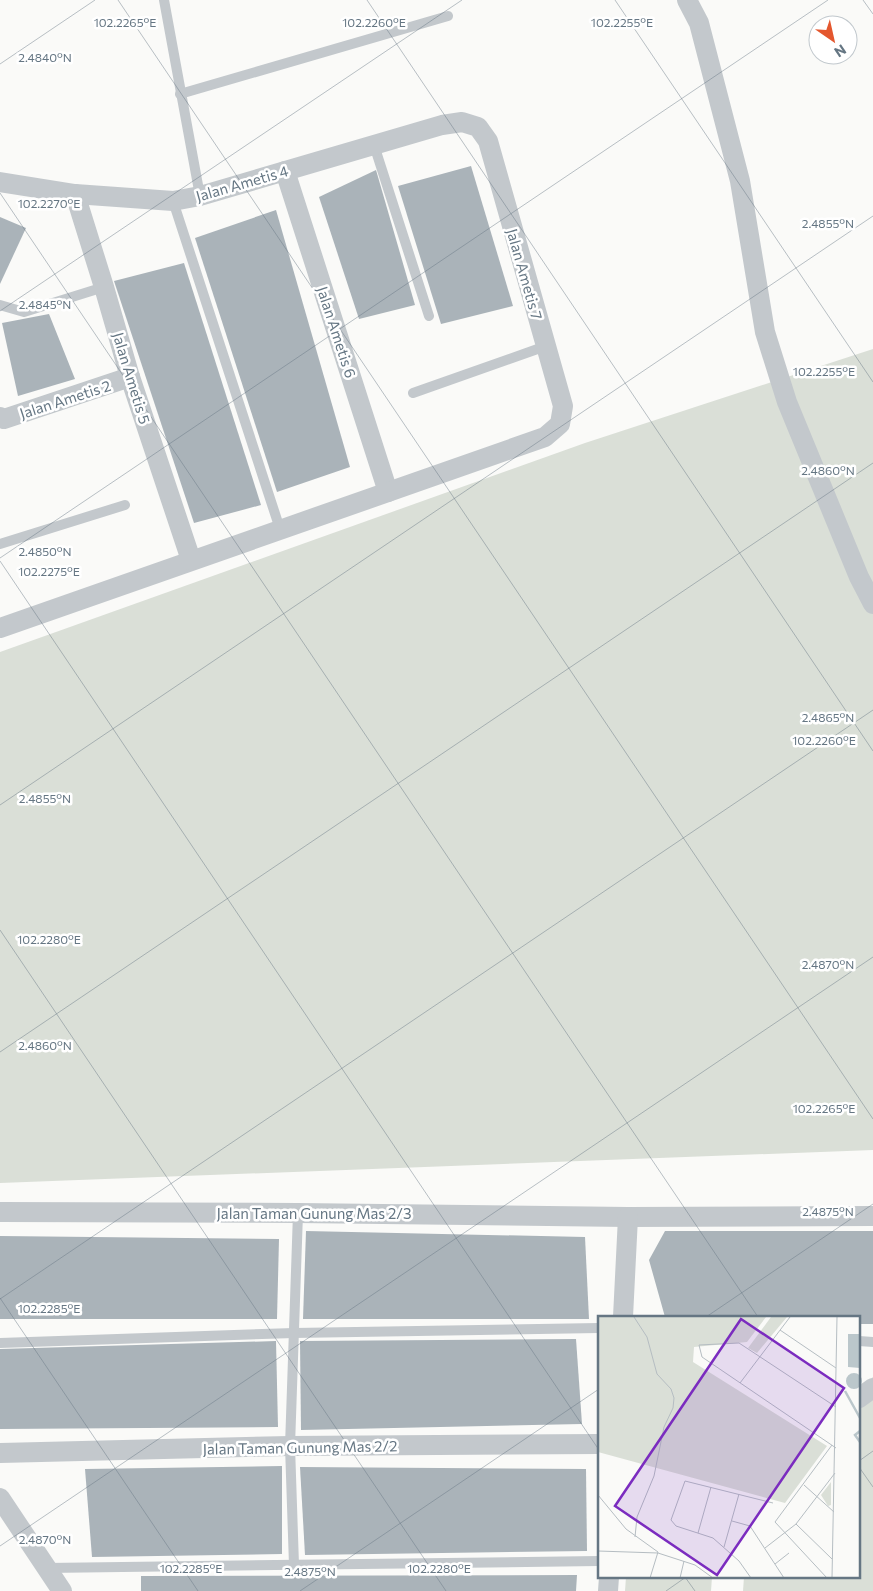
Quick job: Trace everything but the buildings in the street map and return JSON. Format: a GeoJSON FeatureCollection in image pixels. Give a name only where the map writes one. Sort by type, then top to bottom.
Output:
{"type":"FeatureCollection","features":[{"type":"Feature","properties":{"kind":"street"},"geometry":{"type":"LineString","coordinates":[[687,0],[698,23],[740,181],[764,332],[787,402],[855,568],[873,604]]}},
{"type":"Feature","properties":{"kind":"street","name":"Jalan Ametis 4"},"geometry":{"type":"LineString","coordinates":[[0,182],[75,194],[173,201],[200,196],[442,125],[462,122],[478,127]]}},
{"type":"Feature","properties":{"kind":"street","name":"Jalan Ametis 7"},"geometry":{"type":"LineString","coordinates":[[388,492],[545,437],[560,424],[563,406],[488,141],[478,127]]}},
{"type":"Feature","properties":{"kind":"street","name":"Jalan Ametis 6"},"geometry":{"type":"LineString","coordinates":[[285,171],[388,492]]}},
{"type":"Feature","properties":{"kind":"street","name":"Jalan Ametis 5"},"geometry":{"type":"LineString","coordinates":[[75,194],[130,378],[191,560]]}},
{"type":"Feature","properties":{"kind":"street","name":"Jalan Ametis 2"},"geometry":{"type":"LineString","coordinates":[[0,417],[4,419],[130,378]]}},
{"type":"Feature","properties":{"kind":"street"},"geometry":{"type":"LineString","coordinates":[[0,628],[388,492]]}},
{"type":"Feature","properties":{"kind":"street","name":"Jalan Taman Gunung Mas 2/3"},"geometry":{"type":"LineString","coordinates":[[0,1212],[628,1217],[873,1216]]}},
{"type":"Feature","properties":{"kind":"street"},"geometry":{"type":"LineString","coordinates":[[624,1316],[628,1217]]}},
{"type":"Feature","properties":{"kind":"street"},"geometry":{"type":"LineString","coordinates":[[860,1397],[873,1388]]}},
{"type":"Feature","properties":{"kind":"street","name":"Jalan Taman Gunung Mas 2/2"},"geometry":{"type":"LineString","coordinates":[[0,1453],[290,1446],[598,1444]]}},
{"type":"Feature","properties":{"kind":"street"},"geometry":{"type":"LineString","coordinates":[[0,1498],[62,1591]]}},
{"type":"Feature","properties":{"kind":"street"},"geometry":{"type":"LineString","coordinates":[[608,1591],[609,1578]]}},
{"type":"Feature","properties":{"kind":"lane"},"geometry":{"type":"LineString","coordinates":[[164,0],[200,196]]}},
{"type":"Feature","properties":{"kind":"lane"},"geometry":{"type":"LineString","coordinates":[[180,94],[448,16]]}},
{"type":"Feature","properties":{"kind":"lane"},"geometry":{"type":"LineString","coordinates":[[374,145],[429,316]]}},
{"type":"Feature","properties":{"kind":"lane"},"geometry":{"type":"LineString","coordinates":[[173,201],[280,529]]}},
{"type":"Feature","properties":{"kind":"lane"},"geometry":{"type":"LineString","coordinates":[[0,305],[24,312],[104,287]]}},
{"type":"Feature","properties":{"kind":"lane"},"geometry":{"type":"LineString","coordinates":[[413,393],[546,346]]}},
{"type":"Feature","properties":{"kind":"lane"},"geometry":{"type":"LineString","coordinates":[[0,544],[125,506]]}},
{"type":"Feature","properties":{"kind":"lane"},"geometry":{"type":"LineString","coordinates":[[294,1565],[290,1446],[298,1213]]}},
{"type":"Feature","properties":{"kind":"lane"},"geometry":{"type":"LineString","coordinates":[[0,1343],[294,1333],[598,1328]]}},
{"type":"Feature","properties":{"kind":"lane"},"geometry":{"type":"LineString","coordinates":[[860,1341],[873,1342]]}},
{"type":"Feature","properties":{"kind":"lane"},"geometry":{"type":"LineString","coordinates":[[46,1568],[598,1561]]}},
{"type":"Feature","properties":{"kind":"shaded area"},"geometry":{"type":"Polygon","coordinates":[[[873,349],[873,1150],[0,1183],[0,652],[585,443],[873,349]]]}},
{"type":"Feature","properties":{"kind":"shaded area"},"geometry":{"type":"Polygon","coordinates":[[[873,1377],[873,1591],[743,1591],[744,1578],[860,1578],[860,1387],[873,1377]]]}},
{"type":"Feature","properties":{"kind":"shaded area"},"geometry":{"type":"Polygon","coordinates":[[[626,1578],[712,1578],[711,1591],[625,1591],[626,1578]]]}}]}
